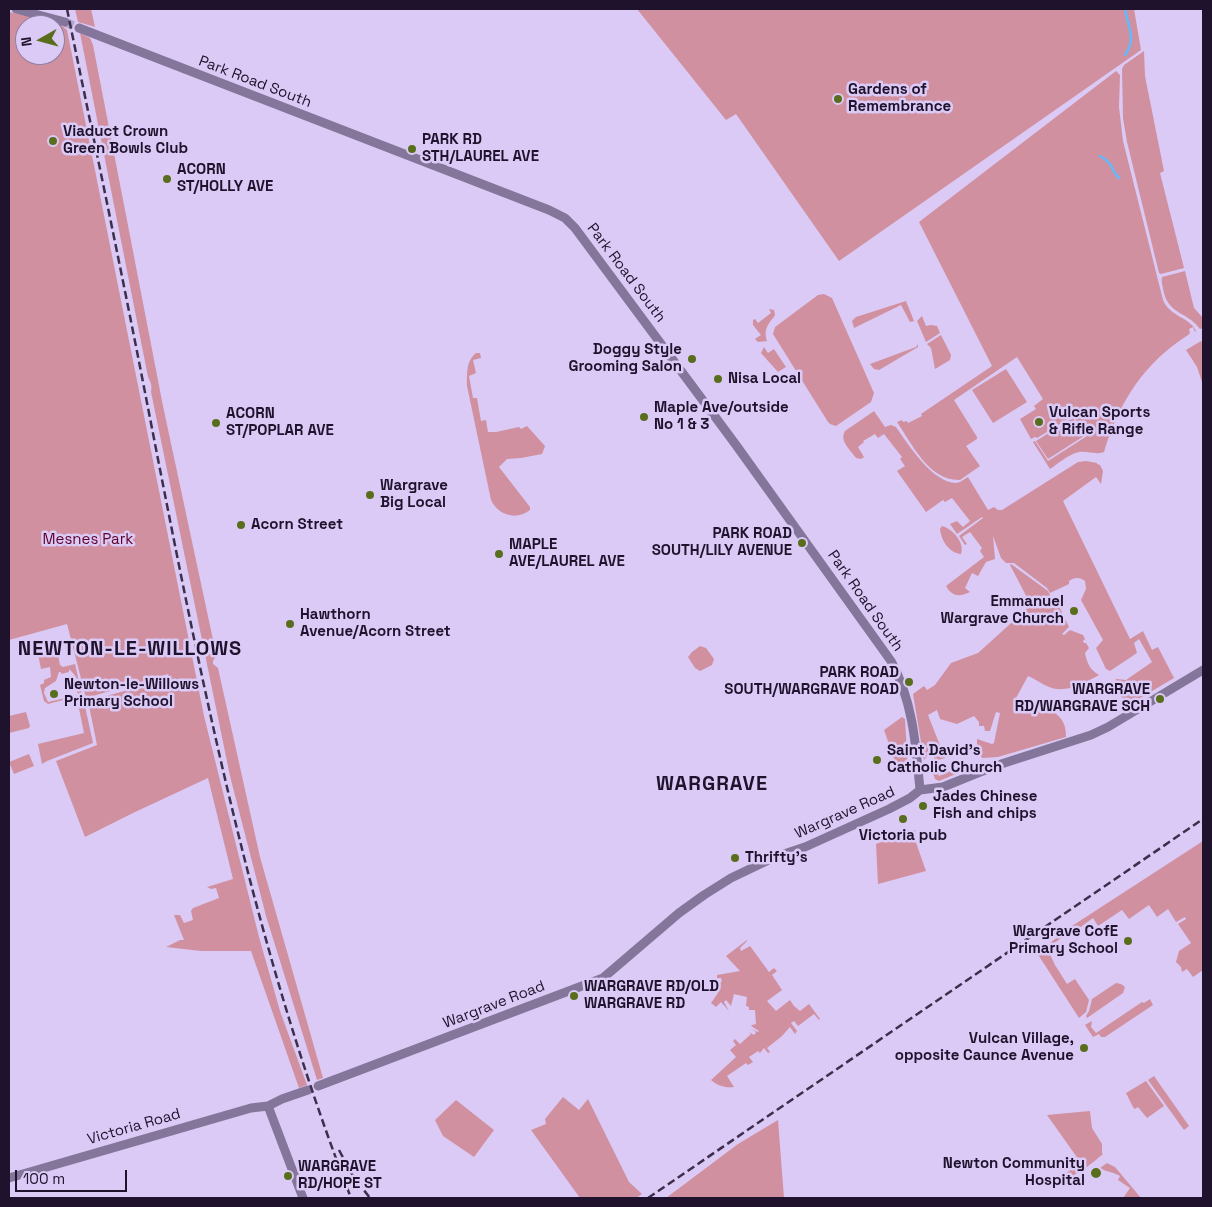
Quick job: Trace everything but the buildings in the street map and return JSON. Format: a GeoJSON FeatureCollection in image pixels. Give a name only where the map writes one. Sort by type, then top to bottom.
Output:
{"type":"FeatureCollection","features":[{"type":"Feature","properties":{"kind":"street"},"geometry":{"type":"LineString","coordinates":[[16,9],[43,15]]}},
{"type":"Feature","properties":{"kind":"street","name":"Park Road South"},"geometry":{"type":"LineString","coordinates":[[79,28],[531,203],[565,218],[581,236],[685,375],[891,661],[900,676],[908,698],[920,790]]}},
{"type":"Feature","properties":{"kind":"street","name":"Wargrave Road"},"geometry":{"type":"LineString","coordinates":[[318,1086],[603,978],[679,913],[715,887],[762,863],[805,847],[889,809],[910,798],[920,790],[943,787],[995,766],[1091,735],[1203,670]]}},
{"type":"Feature","properties":{"kind":"street"},"geometry":{"type":"LineString","coordinates":[[302,1198],[268,1106],[308,1090]]}},
{"type":"Feature","properties":{"kind":"street","name":"Victoria Road"},"geometry":{"type":"LineString","coordinates":[[9,1178],[251,1108],[268,1106]]}},
{"type":"Feature","properties":{"kind":"green space"},"geometry":{"type":"Polygon","coordinates":[[[75,9],[91,9],[95,27],[78,22],[75,9]]]}},
{"type":"Feature","properties":{"kind":"green space"},"geometry":{"type":"Polygon","coordinates":[[[637,9],[1134,9],[1141,50],[839,261],[736,114],[726,120],[637,9]]]}},
{"type":"Feature","properties":{"kind":"green space","name":"Mesnes Park"},"geometry":{"type":"Polygon","coordinates":[[[9,12],[23,15],[15,15],[15,65],[65,65],[65,28],[67,30],[204,716],[259,937],[280,1011],[307,1085],[299,1088],[251,951],[201,951],[166,947],[184,940],[174,915],[180,915],[184,923],[193,920],[191,911],[193,908],[219,898],[216,888],[211,889],[207,887],[233,879],[208,778],[85,837],[56,761],[97,745],[88,701],[168,679],[168,674],[86,698],[67,624],[9,640],[9,12]]]}},
{"type":"Feature","properties":{"kind":"green space"},"geometry":{"type":"Polygon","coordinates":[[[80,33],[90,38],[93,45],[163,406],[215,649],[216,656],[213,664],[218,668],[260,857],[323,1078],[317,1080],[266,916],[230,776],[80,33]]]}},
{"type":"Feature","properties":{"kind":"green space"},"geometry":{"type":"Polygon","coordinates":[[[1144,51],[1145,76],[1164,171],[1160,173],[1184,268],[1161,274],[1159,273],[1127,142],[1123,118],[1122,69],[1124,65],[1144,51]]]}},
{"type":"Feature","properties":{"kind":"green space"},"geometry":{"type":"Polygon","coordinates":[[[1116,71],[1120,75],[1119,107],[1123,141],[1163,300],[1170,310],[1193,326],[1196,331],[1193,327],[1189,329],[1190,333],[1158,358],[1135,385],[1117,417],[1104,452],[1075,453],[1050,469],[1033,442],[1035,441],[1048,461],[1087,436],[1073,416],[1037,438],[1031,439],[1020,419],[1036,409],[1034,406],[1043,399],[1017,357],[954,400],[977,437],[977,439],[966,446],[980,466],[960,480],[949,479],[930,468],[915,450],[897,422],[902,420],[908,423],[922,416],[921,414],[992,366],[919,222],[1116,71]]]}},
{"type":"Feature","properties":{"kind":"green space"},"geometry":{"type":"Polygon","coordinates":[[[1185,271],[1194,308],[1203,318],[1203,328],[1200,329],[1170,305],[1164,293],[1162,277],[1185,271]]]}},
{"type":"Feature","properties":{"kind":"green space"},"geometry":{"type":"Polygon","coordinates":[[[824,294],[832,298],[874,393],[871,402],[836,426],[828,422],[773,334],[775,327],[818,295],[824,294]]]}},
{"type":"Feature","properties":{"kind":"green space"},"geometry":{"type":"Polygon","coordinates":[[[906,301],[914,321],[910,322],[901,305],[854,328],[852,321],[856,317],[906,301]]]}},
{"type":"Feature","properties":{"kind":"green space"},"geometry":{"type":"Polygon","coordinates":[[[769,309],[774,310],[775,315],[766,329],[767,341],[758,342],[755,339],[761,335],[753,325],[753,320],[755,319],[758,323],[771,313],[769,309]]]}},
{"type":"Feature","properties":{"kind":"green space"},"geometry":{"type":"Polygon","coordinates":[[[922,316],[926,326],[937,326],[940,333],[926,342],[917,321],[922,316]]]}},
{"type":"Feature","properties":{"kind":"green space"},"geometry":{"type":"Polygon","coordinates":[[[941,335],[951,355],[950,360],[935,369],[931,348],[927,344],[941,335]]]}},
{"type":"Feature","properties":{"kind":"green space"},"geometry":{"type":"Polygon","coordinates":[[[1201,341],[1203,344],[1203,385],[1197,367],[1186,350],[1201,341]]]}},
{"type":"Feature","properties":{"kind":"green space"},"geometry":{"type":"Polygon","coordinates":[[[918,344],[918,347],[879,370],[874,369],[870,364],[916,347],[918,344]]]}},
{"type":"Feature","properties":{"kind":"green space"},"geometry":{"type":"Polygon","coordinates":[[[764,347],[768,353],[774,349],[786,367],[778,372],[761,353],[764,347]]]}},
{"type":"Feature","properties":{"kind":"green space"},"geometry":{"type":"Polygon","coordinates":[[[476,353],[480,353],[481,358],[473,360],[476,373],[469,376],[473,398],[477,398],[481,421],[486,420],[488,432],[519,427],[521,429],[527,426],[545,446],[542,454],[507,459],[499,467],[530,507],[530,510],[519,515],[513,516],[503,513],[491,500],[467,386],[467,372],[470,360],[476,353]]]}},
{"type":"Feature","properties":{"kind":"green space"},"geometry":{"type":"Polygon","coordinates":[[[1006,369],[1027,402],[993,423],[972,390],[1006,369]]]}},
{"type":"Feature","properties":{"kind":"green space"},"geometry":{"type":"Polygon","coordinates":[[[874,411],[885,427],[891,425],[896,427],[922,462],[939,477],[948,482],[957,483],[968,477],[988,510],[994,507],[1002,510],[1078,462],[1086,461],[1100,465],[1103,471],[1101,484],[1096,477],[1063,501],[1130,639],[1143,631],[1152,650],[1158,647],[1174,678],[1132,703],[1121,697],[1115,687],[1116,679],[1126,680],[1152,662],[1139,639],[1134,643],[1137,653],[1110,671],[1106,669],[1096,648],[1103,640],[1081,600],[1086,589],[1085,581],[1079,578],[1073,579],[1069,581],[1069,584],[1050,593],[1047,588],[1014,563],[1006,563],[1001,558],[993,536],[995,559],[986,562],[978,576],[972,573],[965,588],[970,592],[956,595],[951,592],[946,586],[984,557],[980,551],[982,548],[970,532],[962,537],[967,544],[965,545],[959,536],[983,518],[957,534],[950,524],[957,521],[963,527],[970,521],[952,498],[945,502],[943,500],[926,512],[897,471],[905,466],[900,459],[902,457],[884,434],[878,438],[875,434],[863,441],[858,447],[864,457],[861,459],[856,458],[844,442],[845,431],[874,411]]]}},
{"type":"Feature","properties":{"kind":"green space"},"geometry":{"type":"Polygon","coordinates":[[[1073,418],[1084,436],[1048,459],[1036,441],[1073,418]]]}},
{"type":"Feature","properties":{"kind":"green space"},"geometry":{"type":"Polygon","coordinates":[[[942,526],[950,530],[960,541],[961,554],[949,549],[946,545],[940,529],[942,526]]]}},
{"type":"Feature","properties":{"kind":"green space"},"geometry":{"type":"Polygon","coordinates":[[[1011,564],[1048,591],[1052,599],[1058,604],[1069,627],[1062,634],[1064,635],[1070,630],[1083,635],[1085,639],[1083,641],[1089,648],[1085,653],[1088,663],[1093,671],[1099,675],[1075,687],[1062,689],[1049,687],[1028,676],[1016,698],[1056,714],[1065,727],[1066,737],[998,757],[982,758],[977,748],[970,751],[967,743],[970,746],[977,745],[977,739],[994,743],[1000,713],[996,712],[990,731],[985,731],[984,726],[979,726],[979,722],[974,716],[957,724],[940,719],[937,710],[928,715],[945,758],[935,761],[933,755],[927,756],[924,760],[913,694],[924,686],[927,690],[935,685],[951,663],[978,653],[1031,605],[1011,564]]]}},
{"type":"Feature","properties":{"kind":"green space"},"geometry":{"type":"Polygon","coordinates":[[[700,646],[706,648],[714,659],[712,665],[700,671],[695,668],[688,657],[700,646]]]}},
{"type":"Feature","properties":{"kind":"green space"},"geometry":{"type":"Polygon","coordinates":[[[57,649],[60,665],[63,667],[75,664],[82,695],[48,704],[44,701],[40,685],[44,683],[44,680],[51,677],[50,667],[41,669],[38,654],[47,652],[51,656],[54,654],[53,650],[57,649]],[[69,669],[69,672],[61,674],[59,672],[56,681],[45,688],[44,693],[48,702],[79,695],[77,692],[78,682],[76,676],[69,669]]]}},
{"type":"Feature","properties":{"kind":"green space"},"geometry":{"type":"Polygon","coordinates":[[[83,697],[93,743],[42,764],[38,744],[84,733],[77,699],[83,697]]]}},
{"type":"Feature","properties":{"kind":"green space"},"geometry":{"type":"Polygon","coordinates":[[[26,712],[29,728],[9,733],[9,716],[26,712]]]}},
{"type":"Feature","properties":{"kind":"green space"},"geometry":{"type":"Polygon","coordinates":[[[902,717],[905,719],[908,771],[897,767],[884,730],[902,717]]]}},
{"type":"Feature","properties":{"kind":"green space"},"geometry":{"type":"Polygon","coordinates":[[[29,754],[34,766],[14,774],[9,762],[29,754]]]}},
{"type":"Feature","properties":{"kind":"green space"},"geometry":{"type":"Polygon","coordinates":[[[973,762],[975,766],[939,781],[935,779],[929,763],[934,764],[939,776],[973,762]]]}},
{"type":"Feature","properties":{"kind":"green space"},"geometry":{"type":"Polygon","coordinates":[[[915,830],[916,835],[914,837],[926,871],[878,884],[876,844],[915,830]]]}},
{"type":"Feature","properties":{"kind":"green space"},"geometry":{"type":"Polygon","coordinates":[[[1203,841],[1203,970],[1193,977],[1187,969],[1182,972],[1181,967],[1176,962],[1179,951],[1191,943],[1178,924],[1186,919],[1185,917],[1176,922],[1168,909],[1157,917],[1149,905],[1129,919],[1122,910],[1098,926],[1093,918],[1078,929],[1079,931],[1076,933],[1072,926],[1203,841]]]}},
{"type":"Feature","properties":{"kind":"green space"},"geometry":{"type":"Polygon","coordinates":[[[1068,929],[1070,932],[1047,948],[1067,984],[1075,979],[1089,1000],[1086,1012],[1079,1018],[1037,953],[1068,929]]]}},
{"type":"Feature","properties":{"kind":"green space"},"geometry":{"type":"Polygon","coordinates":[[[747,940],[740,948],[741,951],[750,946],[769,972],[774,968],[777,971],[772,975],[782,990],[767,1001],[776,1011],[790,1000],[800,1011],[809,1004],[820,1019],[814,1014],[798,1026],[794,1021],[791,1023],[797,1031],[795,1034],[790,1027],[767,1048],[770,1052],[768,1053],[764,1048],[760,1053],[758,1051],[749,1057],[753,1062],[748,1065],[746,1063],[727,1076],[734,1087],[725,1087],[711,1080],[736,1057],[730,1050],[736,1045],[733,1041],[735,1039],[740,1044],[751,1034],[749,1032],[754,1035],[756,1032],[751,1029],[759,1031],[751,1026],[756,1024],[755,1010],[749,1010],[749,1007],[746,1006],[747,997],[734,994],[731,1006],[726,1000],[724,1002],[729,1011],[721,1002],[716,1007],[711,1003],[718,993],[713,990],[717,982],[722,982],[721,978],[717,978],[717,975],[740,971],[726,956],[747,940]]]}},
{"type":"Feature","properties":{"kind":"green space"},"geometry":{"type":"Polygon","coordinates":[[[1116,983],[1125,987],[1123,993],[1087,1018],[1092,999],[1116,983]]]}},
{"type":"Feature","properties":{"kind":"green space"},"geometry":{"type":"Polygon","coordinates":[[[1150,999],[1153,1005],[1105,1037],[1101,1037],[1099,1034],[1093,1037],[1085,1025],[1092,1021],[1091,1027],[1096,1033],[1142,1002],[1144,1003],[1150,999]]]}},
{"type":"Feature","properties":{"kind":"green space"},"geometry":{"type":"Polygon","coordinates":[[[1154,1076],[1189,1126],[1184,1130],[1148,1080],[1154,1076]]]}},
{"type":"Feature","properties":{"kind":"green space"},"geometry":{"type":"Polygon","coordinates":[[[1146,1081],[1164,1106],[1147,1118],[1138,1107],[1135,1109],[1133,1107],[1126,1093],[1146,1081]]]}},
{"type":"Feature","properties":{"kind":"green space"},"geometry":{"type":"Polygon","coordinates":[[[563,1097],[579,1110],[588,1099],[629,1182],[642,1194],[636,1198],[580,1198],[531,1130],[546,1124],[545,1119],[563,1097]]]}},
{"type":"Feature","properties":{"kind":"green space"},"geometry":{"type":"Polygon","coordinates":[[[456,1100],[494,1130],[474,1157],[443,1136],[435,1120],[456,1100]]]}},
{"type":"Feature","properties":{"kind":"green space"},"geometry":{"type":"Polygon","coordinates":[[[1090,1111],[1092,1128],[1102,1144],[1103,1154],[1075,1174],[1063,1179],[1059,1178],[1081,1163],[1047,1115],[1090,1111]]]}},
{"type":"Feature","properties":{"kind":"green space"},"geometry":{"type":"Polygon","coordinates":[[[778,1120],[784,1198],[666,1198],[738,1144],[778,1120]]]}},
{"type":"Feature","properties":{"kind":"green space"},"geometry":{"type":"Polygon","coordinates":[[[1107,1163],[1115,1167],[1141,1198],[1123,1198],[1130,1188],[1118,1180],[1120,1176],[1100,1168],[1107,1163]]]}},
{"type":"Feature","properties":{"kind":"waterway"},"geometry":{"type":"LineString","coordinates":[[1125,9],[1131,38],[1129,49],[1125,55]]}},
{"type":"Feature","properties":{"kind":"waterway"},"geometry":{"type":"LineString","coordinates":[[1100,156],[1110,164],[1119,178]]}},
{"type":"Feature","properties":{"kind":"tunnel"},"geometry":{"type":"LineString","coordinates":[[65,22],[79,28]]}},
{"type":"Feature","properties":{"kind":"railway"},"geometry":{"type":"LineString","coordinates":[[67,9],[183,585],[228,792],[282,997],[315,1098],[351,1198]]}},
{"type":"Feature","properties":{"kind":"railway"},"geometry":{"type":"LineString","coordinates":[[648,1198],[1203,819]]}},
{"type":"Feature","properties":{"kind":"railway"},"geometry":{"type":"LineString","coordinates":[[339,1150],[353,1176],[370,1198]]}},
{"type":"Feature","properties":{"kind":"place","name":"Gardens of Remembrance"},"geometry":{"type":"Point","coordinates":[838,99]}},
{"type":"Feature","properties":{"kind":"place","name":"Viaduct Crown Green Bowls Club"},"geometry":{"type":"Point","coordinates":[53,141]}},
{"type":"Feature","properties":{"kind":"place","name":"PARK RD STH/LAUREL AVE"},"geometry":{"type":"Point","coordinates":[412,149]}},
{"type":"Feature","properties":{"kind":"place","name":"ACORN ST/HOLLY AVE"},"geometry":{"type":"Point","coordinates":[167,179]}},
{"type":"Feature","properties":{"kind":"place","name":"Doggy Style Grooming Salon"},"geometry":{"type":"Point","coordinates":[692,359]}},
{"type":"Feature","properties":{"kind":"place","name":"Nisa Local"},"geometry":{"type":"Point","coordinates":[718,379]}},
{"type":"Feature","properties":{"kind":"place","name":"Maple Ave/outside No 1 & 3"},"geometry":{"type":"Point","coordinates":[644,417]}},
{"type":"Feature","properties":{"kind":"place","name":"Vulcan Sports & Rifle Range"},"geometry":{"type":"Point","coordinates":[1039,422]}},
{"type":"Feature","properties":{"kind":"place","name":"ACORN ST/POPLAR AVE"},"geometry":{"type":"Point","coordinates":[216,423]}},
{"type":"Feature","properties":{"kind":"place","name":"Wargrave Big Local"},"geometry":{"type":"Point","coordinates":[370,495]}},
{"type":"Feature","properties":{"kind":"place","name":"Acorn Street"},"geometry":{"type":"Point","coordinates":[241,525]}},
{"type":"Feature","properties":{"kind":"place","name":"PARK ROAD SOUTH/LILY AVENUE"},"geometry":{"type":"Point","coordinates":[802,543]}},
{"type":"Feature","properties":{"kind":"place","name":"MAPLE AVE/LAUREL AVE"},"geometry":{"type":"Point","coordinates":[499,554]}},
{"type":"Feature","properties":{"kind":"place","name":"Emmanuel Wargrave Church"},"geometry":{"type":"Point","coordinates":[1074,611]}},
{"type":"Feature","properties":{"kind":"place","name":"Hawthorn Avenue/Acorn Street"},"geometry":{"type":"Point","coordinates":[290,624]}},
{"type":"Feature","properties":{"kind":"place","name":"PARK ROAD SOUTH/WARGRAVE ROAD"},"geometry":{"type":"Point","coordinates":[909,682]}},
{"type":"Feature","properties":{"kind":"place","name":"Newton-le-Willows Primary School"},"geometry":{"type":"Point","coordinates":[54,694]}},
{"type":"Feature","properties":{"kind":"place","name":"WARGRAVE RD/WARGRAVE SCH"},"geometry":{"type":"Point","coordinates":[1160,699]}},
{"type":"Feature","properties":{"kind":"place","name":"Saint David's Catholic Church"},"geometry":{"type":"Point","coordinates":[877,760]}},
{"type":"Feature","properties":{"kind":"place","name":"Jades Chinese Fish and chips"},"geometry":{"type":"Point","coordinates":[923,806]}},
{"type":"Feature","properties":{"kind":"place","name":"Victoria pub"},"geometry":{"type":"Point","coordinates":[903,819]}},
{"type":"Feature","properties":{"kind":"place","name":"Thrifty's"},"geometry":{"type":"Point","coordinates":[735,858]}},
{"type":"Feature","properties":{"kind":"place","name":"Wargrave CofE Primary School"},"geometry":{"type":"Point","coordinates":[1128,941]}},
{"type":"Feature","properties":{"kind":"place","name":"WARGRAVE RD/OLD WARGRAVE RD"},"geometry":{"type":"Point","coordinates":[574,996]}},
{"type":"Feature","properties":{"kind":"place","name":"Vulcan Village, opposite Caunce Avenue"},"geometry":{"type":"Point","coordinates":[1084,1048]}},
{"type":"Feature","properties":{"kind":"place","name":"Newton Community Hospital"},"geometry":{"type":"Point","coordinates":[1096,1173]}},
{"type":"Feature","properties":{"kind":"place","name":"WARGRAVE RD/HOPE ST"},"geometry":{"type":"Point","coordinates":[288,1176]}},
{"type":"Feature","properties":{"kind":"district","name":"NEWTON-LE-WILLOWS"},"geometry":{"type":"Point","coordinates":[130,650]}},
{"type":"Feature","properties":{"kind":"district","name":"WARGRAVE"},"geometry":{"type":"Point","coordinates":[712,785]}}]}
